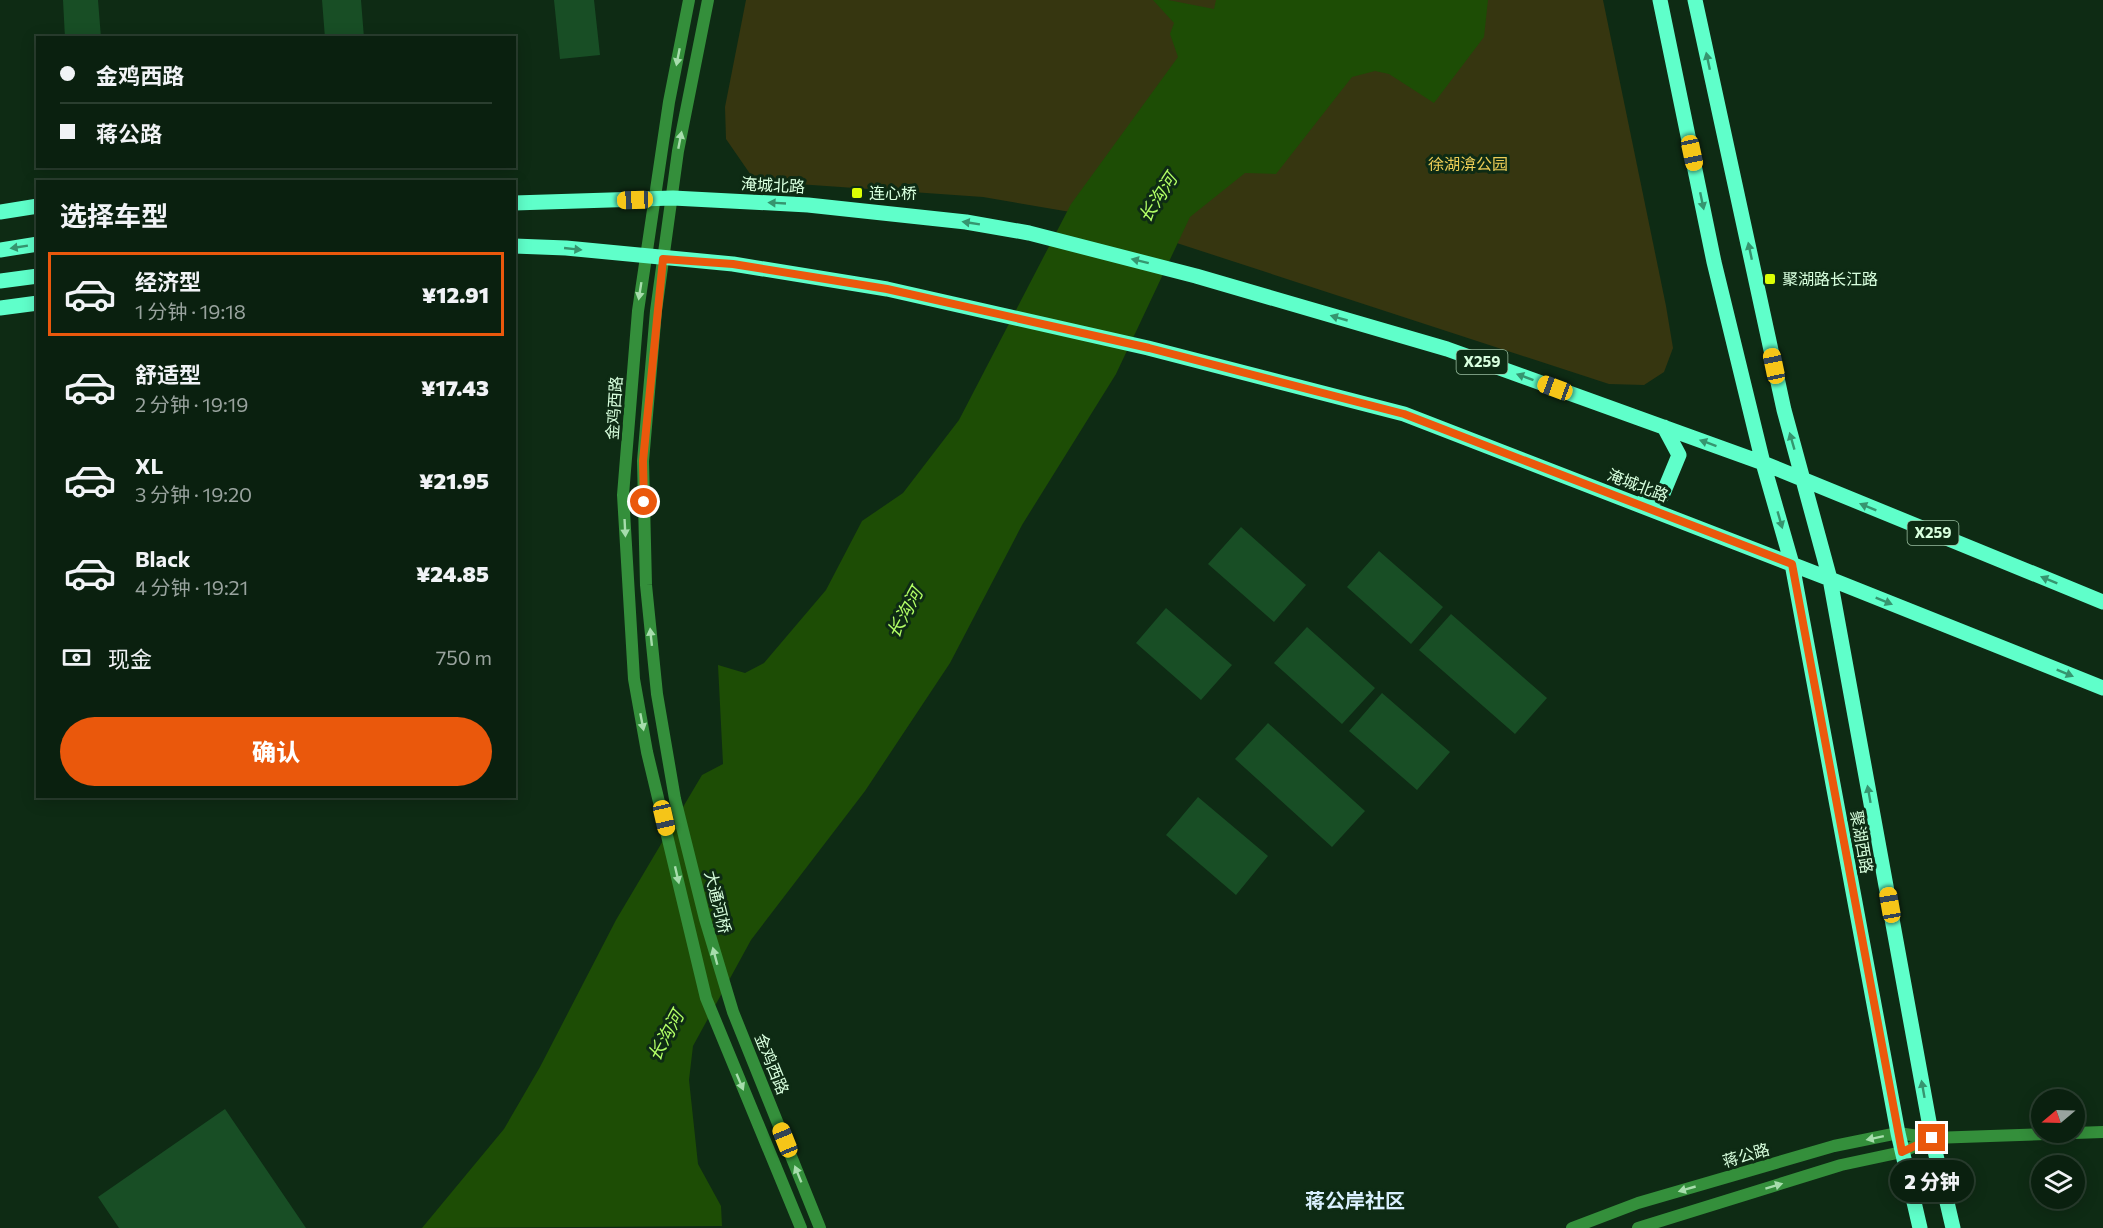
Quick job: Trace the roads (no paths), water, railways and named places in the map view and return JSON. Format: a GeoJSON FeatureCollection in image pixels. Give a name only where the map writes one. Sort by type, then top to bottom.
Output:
{"type":"FeatureCollection","features":[{"type":"Feature","properties":{"kind":"main road","name":"聚湖西路"},"geometry":{"type":"LineString","coordinates":[[1660,0],[1714,262],[1763,463],[1792,564],[1898,1133],[1920,1228]]}},
{"type":"Feature","properties":{"kind":"main road","name":"聚湖西路"},"geometry":{"type":"LineString","coordinates":[[1695,0],[1784,410],[1830,579],[1932,1138],[1953,1228]]}},
{"type":"Feature","properties":{"kind":"main road","name":"淹城北路"},"geometry":{"type":"LineString","coordinates":[[516,203],[673,198],[808,205],[966,222],[1029,233],[1196,276],[1447,349],[1664,428]]}},
{"type":"Feature","properties":{"kind":"main road"},"geometry":{"type":"LineString","coordinates":[[0,212],[36,206]]}},
{"type":"Feature","properties":{"kind":"main road"},"geometry":{"type":"LineString","coordinates":[[0,250],[36,244]]}},
{"type":"Feature","properties":{"kind":"main road"},"geometry":{"type":"LineString","coordinates":[[516,246],[566,248],[663,259]]}},
{"type":"Feature","properties":{"kind":"main road","name":"淹城北路"},"geometry":{"type":"LineString","coordinates":[[663,259],[733,264],[876,287],[1149,348],[1404,414],[1792,564],[2103,688]]}},
{"type":"Feature","properties":{"kind":"main road"},"geometry":{"type":"LineString","coordinates":[[0,281],[36,276]]}},
{"type":"Feature","properties":{"kind":"main road"},"geometry":{"type":"LineString","coordinates":[[0,308],[36,303]]}},
{"type":"Feature","properties":{"kind":"main road","name":"X259"},"geometry":{"type":"LineString","coordinates":[[1664,428],[1763,463],[2103,602]]}},
{"type":"Feature","properties":{"kind":"main road"},"geometry":{"type":"LineString","coordinates":[[1638,504],[1662,496],[1679,455],[1664,428]]}},
{"type":"Feature","properties":{"kind":"street","name":"金鸡西路"},"geometry":{"type":"LineString","coordinates":[[664,818],[634,679],[624,495],[638,311],[669,102],[689,0]]}},
{"type":"Feature","properties":{"kind":"street","name":"金鸡西路"},"geometry":{"type":"LineString","coordinates":[[675,799],[657,694],[645,562],[643,461],[663,259],[678,151],[708,0]]}},
{"type":"Feature","properties":{"kind":"street","name":"大通河桥"},"geometry":{"type":"LineString","coordinates":[[675,799],[721,977],[733,1012]]}},
{"type":"Feature","properties":{"kind":"street","name":"大通河桥"},"geometry":{"type":"LineString","coordinates":[[664,818],[706,998],[801,1228]]}},
{"type":"Feature","properties":{"kind":"street","name":"金鸡西路"},"geometry":{"type":"LineString","coordinates":[[733,1012],[820,1228]]}},
{"type":"Feature","properties":{"kind":"street","name":"蒋公路"},"geometry":{"type":"LineString","coordinates":[[1572,1228],[1648,1200],[1834,1146],[1898,1133],[1932,1138],[2103,1132]]}},
{"type":"Feature","properties":{"kind":"street","name":"蒋公路"},"geometry":{"type":"LineString","coordinates":[[1638,1228],[1841,1165],[1902,1152],[1932,1138]]}},
{"type":"Feature","properties":{"kind":"water","name":"长沟河"},"geometry":{"type":"Polygon","coordinates":[[[1153,0],[1168,0],[1214,9],[1216,0],[1488,0],[1484,37],[1434,103],[1389,74],[1375,71],[1352,77],[1276,174],[1245,173],[1190,217],[1116,374],[1022,525],[950,663],[865,791],[751,940],[693,1046],[689,1080],[698,1164],[721,1206],[722,1226],[422,1228],[504,1129],[540,1067],[616,920],[702,775],[723,764],[718,665],[745,673],[764,663],[826,590],[862,521],[903,493],[959,420],[1071,204],[1178,57],[1170,34],[1174,23],[1153,0]]]}},
{"type":"Feature","properties":{"kind":"place","name":"连心桥"},"geometry":{"type":"Point","coordinates":[857,193]}},
{"type":"Feature","properties":{"kind":"place","name":"聚湖路长江路"},"geometry":{"type":"Point","coordinates":[1770,279]}},
{"type":"Feature","properties":{"kind":"district","name":"蒋公岸社区"},"geometry":{"type":"Point","coordinates":[1355,1201]}},
{"type":"Feature","properties":{"kind":"park label","name":"徐湖渰公园"},"geometry":{"type":"Point","coordinates":[1468,164]}}]}
